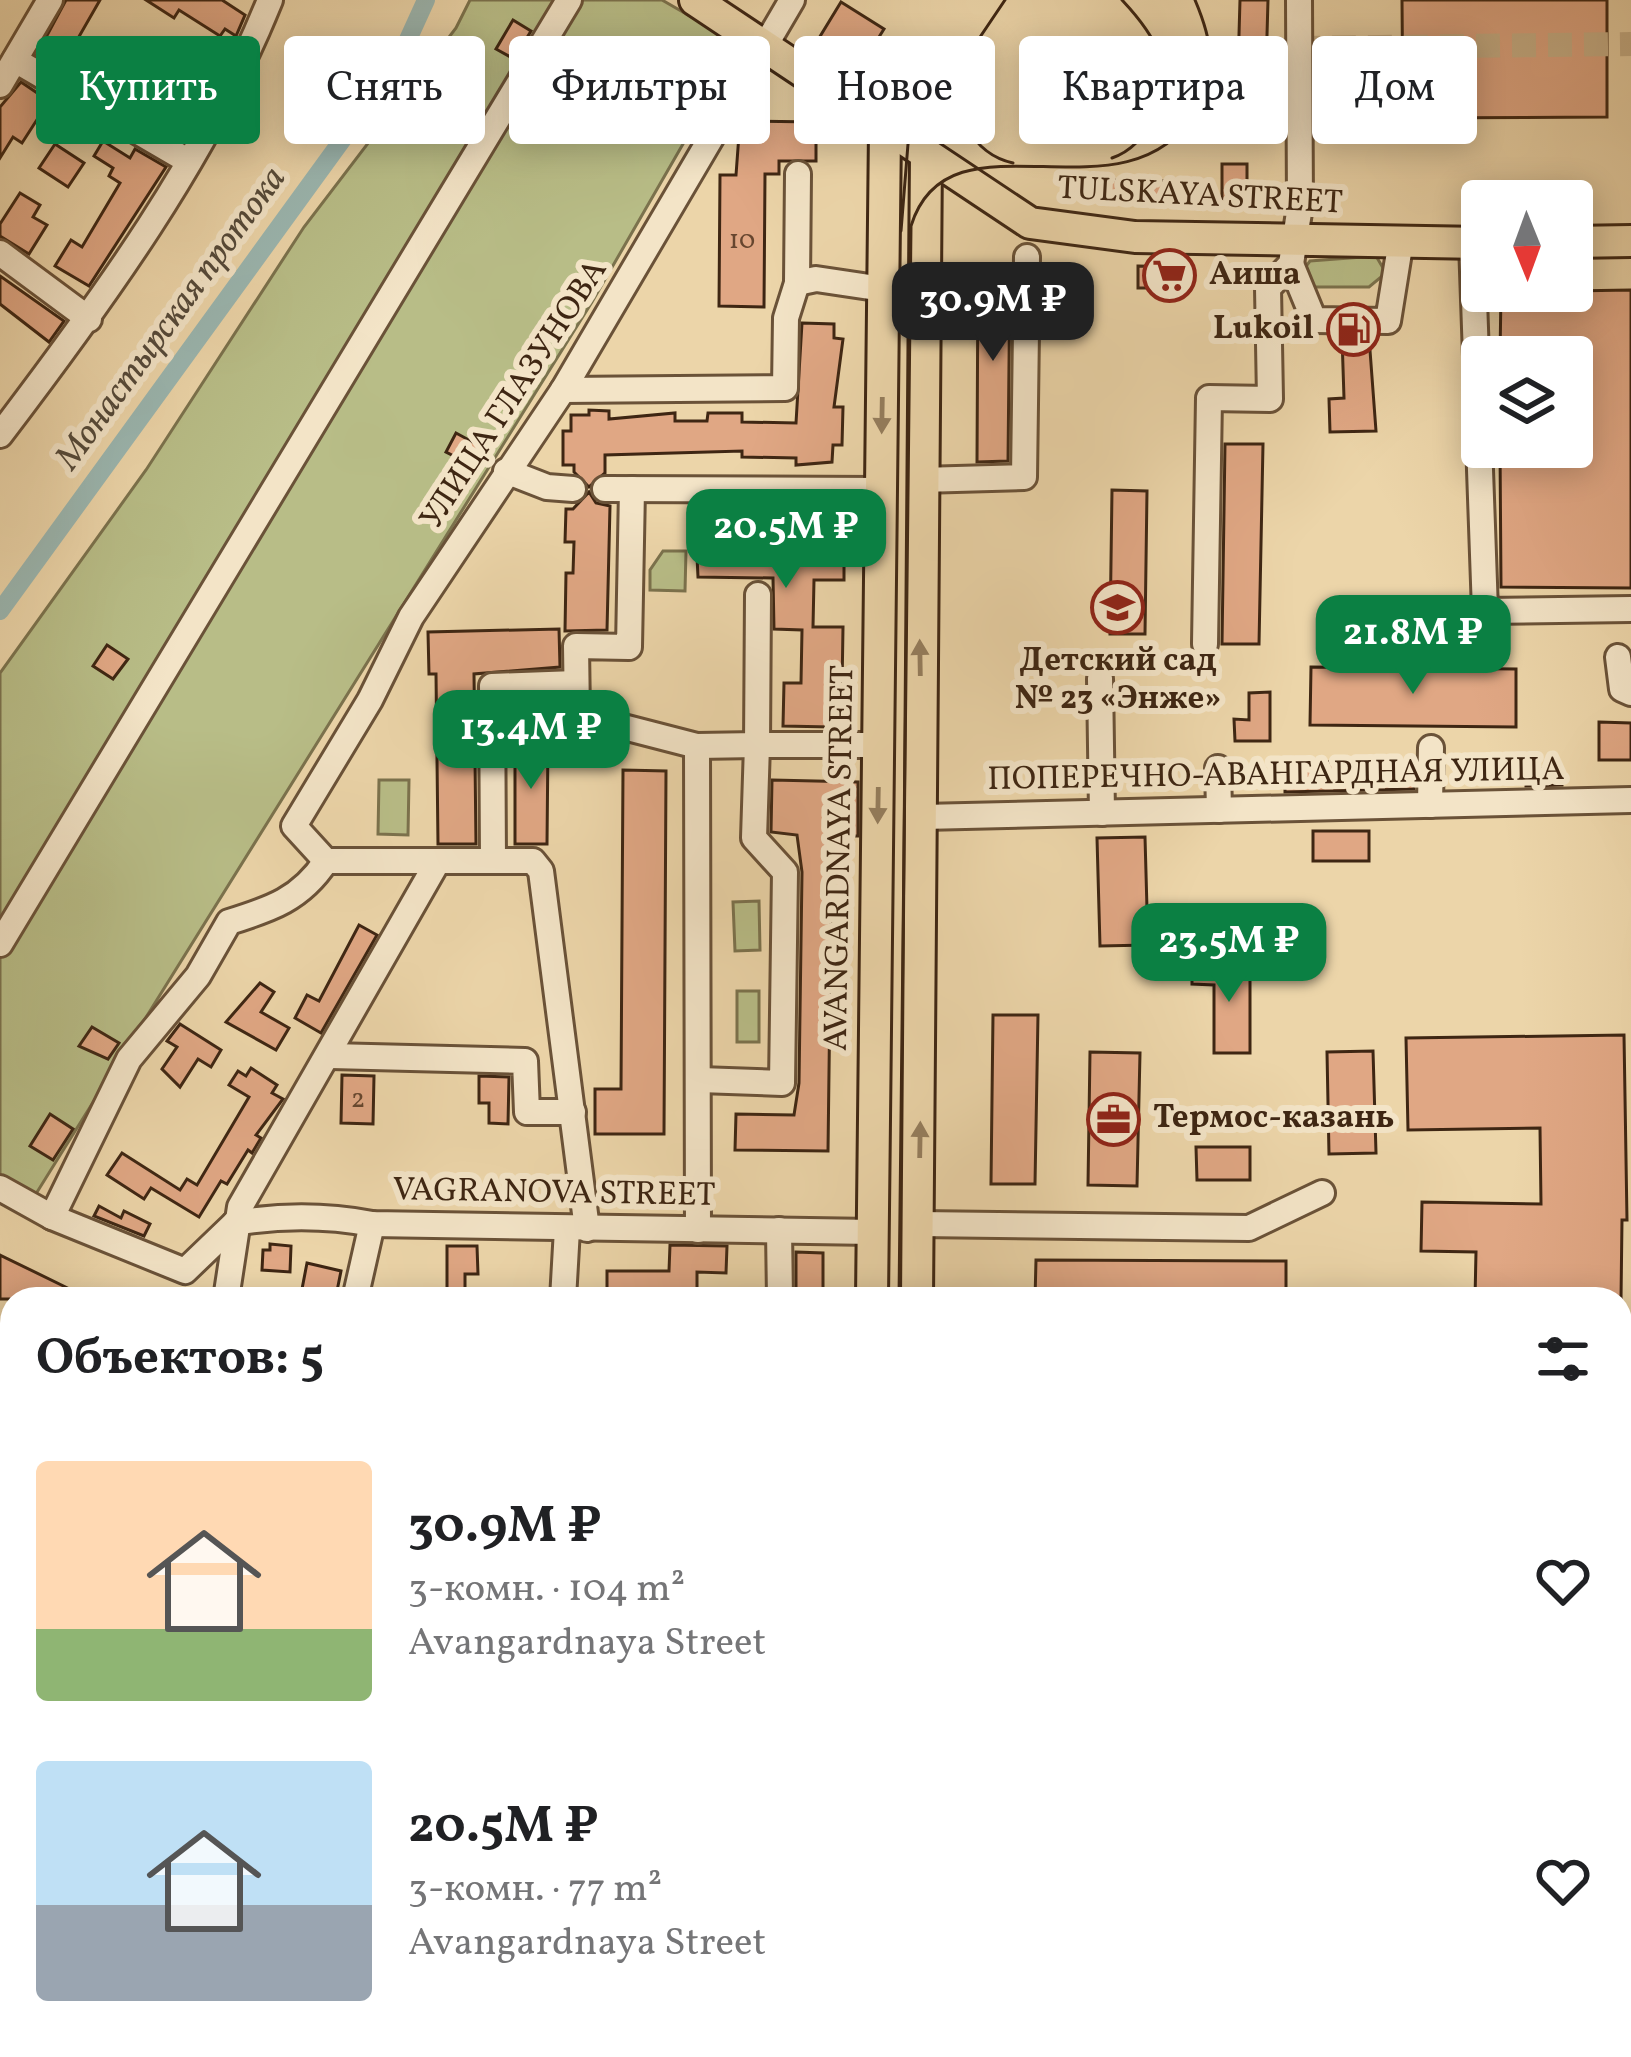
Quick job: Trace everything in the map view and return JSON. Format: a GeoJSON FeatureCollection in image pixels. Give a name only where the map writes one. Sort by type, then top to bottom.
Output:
{"type":"FeatureCollection","features":[{"type":"Feature","properties":{"kind":"main road","name":"TULSKAYA STREET"},"geometry":{"type":"LineString","coordinates":[[695,0],[750,36]]}},
{"type":"Feature","properties":{"kind":"main road","name":"AVANGARDNAYA STREET"},"geometry":{"type":"LineString","coordinates":[[872,1287],[885,144]]}},
{"type":"Feature","properties":{"kind":"main road","name":"TULSKAYA STREET"},"geometry":{"type":"LineString","coordinates":[[909,144],[1030,224],[1046,228],[1292,252],[1401,240],[1461,242]]}},
{"type":"Feature","properties":{"kind":"main road"},"geometry":{"type":"LineString","coordinates":[[917,1287],[926,154]]}},
{"type":"Feature","properties":{"kind":"main road"},"geometry":{"type":"LineString","coordinates":[[1593,242],[1631,241]]}},
{"type":"Feature","properties":{"kind":"street"},"geometry":{"type":"LineString","coordinates":[[0,85],[50,0]]}},
{"type":"Feature","properties":{"kind":"street"},"geometry":{"type":"LineString","coordinates":[[0,944],[569,0]]}},
{"type":"Feature","properties":{"kind":"street","name":"УЛИЦА ГЛАЗУНОВА"},"geometry":{"type":"LineString","coordinates":[[767,36],[792,0]]}},
{"type":"Feature","properties":{"kind":"street"},"geometry":{"type":"LineString","coordinates":[[1299,0],[1301,186],[1292,252],[1314,320],[1388,321],[1401,240]]}},
{"type":"Feature","properties":{"kind":"street"},"geometry":{"type":"LineString","coordinates":[[0,435],[88,319],[188,161],[265,2]]}},
{"type":"Feature","properties":{"kind":"street"},"geometry":{"type":"LineString","coordinates":[[15,60],[188,161]]}},
{"type":"Feature","properties":{"kind":"street","name":"УЛИЦА ГЛАЗУНОВА"},"geometry":{"type":"LineString","coordinates":[[326,862],[294,826],[411,617],[563,391],[705,144]]}},
{"type":"Feature","properties":{"kind":"street"},"geometry":{"type":"LineString","coordinates":[[563,391],[785,388],[786,318],[797,283],[799,174]]}},
{"type":"Feature","properties":{"kind":"street"},"geometry":{"type":"LineString","coordinates":[[1205,644],[1209,398],[1270,399],[1268,288],[1292,252]]}},
{"type":"Feature","properties":{"kind":"street"},"geometry":{"type":"LineString","coordinates":[[0,253],[88,319]]}},
{"type":"Feature","properties":{"kind":"street"},"geometry":{"type":"LineString","coordinates":[[921,480],[1024,477],[1027,257]]}},
{"type":"Feature","properties":{"kind":"street"},"geometry":{"type":"LineString","coordinates":[[797,283],[816,279],[884,289]]}},
{"type":"Feature","properties":{"kind":"street"},"geometry":{"type":"LineString","coordinates":[[1479,312],[1485,610],[1631,609]]}},
{"type":"Feature","properties":{"kind":"street"},"geometry":{"type":"LineString","coordinates":[[506,471],[547,487],[573,489]]}},
{"type":"Feature","properties":{"kind":"street"},"geometry":{"type":"LineString","coordinates":[[632,488],[629,646],[576,646],[577,716],[697,746],[878,745]]}},
{"type":"Feature","properties":{"kind":"street"},"geometry":{"type":"LineString","coordinates":[[604,489],[881,490]]}},
{"type":"Feature","properties":{"kind":"street"},"geometry":{"type":"LineString","coordinates":[[700,1080],[782,1083],[784,872],[754,838],[758,596]]}},
{"type":"Feature","properties":{"kind":"street"},"geometry":{"type":"LineString","coordinates":[[1618,657],[1622,689],[1631,693]]}},
{"type":"Feature","properties":{"kind":"street"},"geometry":{"type":"LineString","coordinates":[[1087,818],[1100,679]]}},
{"type":"Feature","properties":{"kind":"street"},"geometry":{"type":"LineString","coordinates":[[493,861],[492,686],[576,683]]}},
{"type":"Feature","properties":{"kind":"street"},"geometry":{"type":"LineString","coordinates":[[697,746],[698,1230]]}},
{"type":"Feature","properties":{"kind":"street"},"geometry":{"type":"LineString","coordinates":[[1430,805],[1431,748]]}},
{"type":"Feature","properties":{"kind":"street"},"geometry":{"type":"LineString","coordinates":[[1218,768],[1219,810]]}},
{"type":"Feature","properties":{"kind":"street","name":"ПОПЕРЕЧНО-АВАНГАРДНАЯ УЛИЦА"},"geometry":{"type":"LineString","coordinates":[[923,817],[1162,820],[1219,810],[1631,800]]}},
{"type":"Feature","properties":{"kind":"street"},"geometry":{"type":"LineString","coordinates":[[0,1188],[52,1217],[185,1271],[235,1223],[438,861]]}},
{"type":"Feature","properties":{"kind":"street"},"geometry":{"type":"LineString","coordinates":[[52,1217],[128,1059],[198,976],[229,922],[282,905],[311,884],[326,862],[533,861],[541,871],[573,1112],[577,1229],[565,1287]]}},
{"type":"Feature","properties":{"kind":"street"},"geometry":{"type":"LineString","coordinates":[[331,1056],[525,1061],[527,1112],[573,1112]]}},
{"type":"Feature","properties":{"kind":"street"},"geometry":{"type":"LineString","coordinates":[[919,1224],[1249,1228],[1322,1193]]}},
{"type":"Feature","properties":{"kind":"street","name":"VAGRANOVA STREET"},"geometry":{"type":"LineString","coordinates":[[235,1223],[274,1216],[334,1216],[372,1224],[874,1232]]}},
{"type":"Feature","properties":{"kind":"street"},"geometry":{"type":"LineString","coordinates":[[227,1287],[235,1223]]}},
{"type":"Feature","properties":{"kind":"street"},"geometry":{"type":"LineString","coordinates":[[358,1287],[372,1224]]}},
{"type":"Feature","properties":{"kind":"street"},"geometry":{"type":"LineString","coordinates":[[779,1230],[779,1287]]}},
{"type":"Feature","properties":{"kind":"green space"},"geometry":{"type":"Polygon","coordinates":[[[470,0],[662,0],[724,36],[509,36],[509,144],[683,144],[592,302],[34,1197],[0,1175],[0,673],[146,470],[304,227],[367,144],[485,144],[485,36],[450,36],[470,0]]]}},
{"type":"Feature","properties":{"kind":"green space"},"geometry":{"type":"Polygon","coordinates":[[[1376,256],[1386,273],[1369,287],[1310,287],[1304,269],[1310,261],[1376,256]]]}},
{"type":"Feature","properties":{"kind":"green space"},"geometry":{"type":"Polygon","coordinates":[[[663,551],[686,551],[685,591],[650,590],[650,570],[663,551]]]}},
{"type":"Feature","properties":{"kind":"green space"},"geometry":{"type":"Polygon","coordinates":[[[379,780],[409,780],[408,835],[378,834],[379,780]]]}},
{"type":"Feature","properties":{"kind":"green space"},"geometry":{"type":"Polygon","coordinates":[[[759,901],[760,950],[735,951],[733,902],[759,901]]]}},
{"type":"Feature","properties":{"kind":"green space"},"geometry":{"type":"Polygon","coordinates":[[[737,991],[759,991],[759,1042],[737,1042],[737,991]]]}},
{"type":"Feature","properties":{"kind":"building"},"geometry":{"type":"Polygon","coordinates":[[[66,0],[100,0],[79,36],[47,36],[66,0]]]}},
{"type":"Feature","properties":{"kind":"building"},"geometry":{"type":"Polygon","coordinates":[[[146,0],[222,0],[245,15],[236,36],[225,29],[220,36],[179,10],[174,18],[146,0]]]}},
{"type":"Feature","properties":{"kind":"building"},"geometry":{"type":"Polygon","coordinates":[[[1240,0],[1268,0],[1267,36],[1239,36],[1240,0]]]}},
{"type":"Feature","properties":{"kind":"building"},"geometry":{"type":"Polygon","coordinates":[[[1402,0],[1607,0],[1607,117],[1477,118],[1477,36],[1402,36],[1402,0]]]}},
{"type":"Feature","properties":{"kind":"building"},"geometry":{"type":"Polygon","coordinates":[[[841,2],[884,29],[880,36],[820,36],[841,2]]]}},
{"type":"Feature","properties":{"kind":"building"},"geometry":{"type":"Polygon","coordinates":[[[513,20],[531,31],[528,36],[509,36],[509,56],[496,49],[513,20]]]}},
{"type":"Feature","properties":{"kind":"building"},"geometry":{"type":"Polygon","coordinates":[[[21,82],[36,92],[36,121],[22,143],[13,137],[0,158],[0,107],[21,82]]]}},
{"type":"Feature","properties":{"kind":"building"},"geometry":{"type":"Polygon","coordinates":[[[770,121],[794,122],[794,144],[816,144],[816,161],[779,161],[779,174],[765,174],[764,307],[719,306],[720,175],[736,175],[738,144],[770,144],[770,121]]]}},
{"type":"Feature","properties":{"kind":"building"},"geometry":{"type":"Polygon","coordinates":[[[55,144],[84,163],[68,187],[39,168],[55,144]]]}},
{"type":"Feature","properties":{"kind":"building"},"geometry":{"type":"Polygon","coordinates":[[[101,144],[108,144],[130,158],[135,149],[166,167],[89,286],[55,266],[71,240],[82,247],[120,183],[109,176],[113,168],[94,156],[101,144]]]}},
{"type":"Feature","properties":{"kind":"building"},"geometry":{"type":"Polygon","coordinates":[[[1222,164],[1247,164],[1247,202],[1222,202],[1222,164]]]}},
{"type":"Feature","properties":{"kind":"building"},"geometry":{"type":"Polygon","coordinates":[[[1108,180],[1183,181],[1183,201],[1108,199],[1108,180]]]}},
{"type":"Feature","properties":{"kind":"building"},"geometry":{"type":"Polygon","coordinates":[[[20,193],[40,205],[33,217],[47,225],[29,254],[0,236],[0,224],[20,193]]]}},
{"type":"Feature","properties":{"kind":"building"},"geometry":{"type":"Polygon","coordinates":[[[1138,266],[1183,267],[1183,288],[1138,288],[1138,266]]]}},
{"type":"Feature","properties":{"kind":"building"},"geometry":{"type":"Polygon","coordinates":[[[978,268],[1010,268],[1008,461],[977,462],[978,268]]]}},
{"type":"Feature","properties":{"kind":"building"},"geometry":{"type":"Polygon","coordinates":[[[0,276],[64,321],[49,342],[0,304],[0,276]]]}},
{"type":"Feature","properties":{"kind":"building"},"geometry":{"type":"Polygon","coordinates":[[[1631,290],[1631,588],[1501,587],[1500,468],[1593,468],[1593,336],[1500,336],[1501,312],[1593,312],[1593,291],[1631,290]]]}},
{"type":"Feature","properties":{"kind":"building"},"geometry":{"type":"Polygon","coordinates":[[[802,323],[834,324],[834,338],[843,339],[834,407],[843,407],[842,445],[833,445],[832,462],[796,465],[796,458],[742,457],[742,451],[605,455],[605,473],[589,487],[574,472],[574,465],[563,465],[563,431],[571,431],[571,415],[589,415],[589,410],[609,411],[609,419],[675,413],[675,421],[707,421],[708,413],[742,413],[742,422],[796,423],[802,323]]]}},
{"type":"Feature","properties":{"kind":"building"},"geometry":{"type":"Polygon","coordinates":[[[1342,337],[1369,337],[1376,431],[1330,432],[1329,399],[1344,398],[1342,337]]]}},
{"type":"Feature","properties":{"kind":"building"},"geometry":{"type":"Polygon","coordinates":[[[456,433],[480,446],[470,464],[446,452],[456,433]]]}},
{"type":"Feature","properties":{"kind":"building"},"geometry":{"type":"Polygon","coordinates":[[[1225,444],[1263,444],[1259,644],[1222,644],[1225,444]]]}},
{"type":"Feature","properties":{"kind":"building"},"geometry":{"type":"Polygon","coordinates":[[[1112,490],[1147,491],[1145,634],[1110,634],[1112,490]]]}},
{"type":"Feature","properties":{"kind":"building"},"geometry":{"type":"Polygon","coordinates":[[[589,492],[596,503],[610,506],[607,630],[565,631],[566,573],[573,573],[574,542],[565,542],[566,509],[573,509],[589,492]]]}},
{"type":"Feature","properties":{"kind":"building"},"geometry":{"type":"Polygon","coordinates":[[[844,514],[844,580],[814,580],[813,627],[843,627],[842,689],[832,689],[831,727],[783,726],[784,683],[801,683],[802,630],[774,629],[773,578],[698,577],[695,515],[844,514]]]}},
{"type":"Feature","properties":{"kind":"building"},"geometry":{"type":"Polygon","coordinates":[[[559,629],[560,667],[474,674],[476,844],[438,844],[436,674],[429,674],[428,632],[559,629]]]}},
{"type":"Feature","properties":{"kind":"building"},"geometry":{"type":"Polygon","coordinates":[[[107,645],[128,659],[113,679],[93,666],[107,645]]]}},
{"type":"Feature","properties":{"kind":"building"},"geometry":{"type":"Polygon","coordinates":[[[1311,667],[1516,669],[1516,727],[1310,725],[1311,667]]]}},
{"type":"Feature","properties":{"kind":"building"},"geometry":{"type":"Polygon","coordinates":[[[1270,692],[1270,741],[1235,741],[1234,719],[1249,720],[1249,693],[1270,692]]]}},
{"type":"Feature","properties":{"kind":"building"},"geometry":{"type":"Polygon","coordinates":[[[1599,722],[1631,723],[1631,760],[1599,760],[1599,722]]]}},
{"type":"Feature","properties":{"kind":"building"},"geometry":{"type":"Polygon","coordinates":[[[515,741],[548,741],[547,844],[515,844],[515,741]]]}},
{"type":"Feature","properties":{"kind":"building"},"geometry":{"type":"Polygon","coordinates":[[[1285,762],[1414,762],[1414,789],[1285,792],[1285,762]]]}},
{"type":"Feature","properties":{"kind":"building"},"geometry":{"type":"Polygon","coordinates":[[[1526,769],[1562,769],[1562,785],[1526,786],[1526,769]]]}},
{"type":"Feature","properties":{"kind":"building"},"geometry":{"type":"Polygon","coordinates":[[[623,770],[666,771],[664,1134],[595,1134],[595,1089],[621,1089],[623,770]]]}},
{"type":"Feature","properties":{"kind":"building"},"geometry":{"type":"Polygon","coordinates":[[[772,780],[858,782],[858,836],[832,836],[828,1151],[735,1150],[736,1114],[794,1115],[799,1083],[802,872],[797,835],[771,832],[772,780]]]}},
{"type":"Feature","properties":{"kind":"building"},"geometry":{"type":"Polygon","coordinates":[[[1313,831],[1369,831],[1369,861],[1313,861],[1313,831]]]}},
{"type":"Feature","properties":{"kind":"building"},"geometry":{"type":"Polygon","coordinates":[[[1145,837],[1148,945],[1100,946],[1097,838],[1145,837]]]}},
{"type":"Feature","properties":{"kind":"building"},"geometry":{"type":"Polygon","coordinates":[[[359,925],[377,935],[321,1033],[295,1018],[307,995],[319,1001],[359,925]]]}},
{"type":"Feature","properties":{"kind":"building"},"geometry":{"type":"Polygon","coordinates":[[[1192,965],[1250,965],[1250,1053],[1214,1053],[1214,985],[1192,984],[1192,965]]]}},
{"type":"Feature","properties":{"kind":"building"},"geometry":{"type":"Polygon","coordinates":[[[260,983],[274,992],[261,1012],[289,1028],[276,1050],[226,1022],[260,983]]]}},
{"type":"Feature","properties":{"kind":"building"},"geometry":{"type":"Polygon","coordinates":[[[993,1015],[1038,1015],[1035,1184],[991,1184],[993,1015]]]}},
{"type":"Feature","properties":{"kind":"building"},"geometry":{"type":"Polygon","coordinates":[[[180,1024],[221,1050],[211,1067],[198,1059],[180,1087],[162,1069],[177,1047],[167,1041],[180,1024]]]}},
{"type":"Feature","properties":{"kind":"building"},"geometry":{"type":"Polygon","coordinates":[[[92,1027],[119,1043],[108,1059],[79,1046],[92,1027]]]}},
{"type":"Feature","properties":{"kind":"building"},"geometry":{"type":"Polygon","coordinates":[[[1624,1035],[1627,1220],[1622,1220],[1621,1287],[1475,1287],[1476,1252],[1421,1251],[1422,1202],[1541,1204],[1540,1128],[1408,1130],[1406,1038],[1624,1035]]]}},
{"type":"Feature","properties":{"kind":"building"},"geometry":{"type":"Polygon","coordinates":[[[1373,1051],[1376,1153],[1329,1154],[1327,1052],[1373,1051]]]}},
{"type":"Feature","properties":{"kind":"building"},"geometry":{"type":"Polygon","coordinates":[[[1090,1052],[1140,1053],[1137,1186],[1088,1185],[1090,1052]]]}},
{"type":"Feature","properties":{"kind":"building"},"geometry":{"type":"Polygon","coordinates":[[[251,1068],[277,1085],[272,1093],[283,1099],[256,1135],[261,1138],[252,1153],[248,1150],[227,1184],[221,1181],[199,1217],[151,1188],[144,1199],[107,1175],[122,1153],[180,1190],[187,1179],[197,1185],[249,1097],[229,1085],[238,1071],[246,1076],[251,1068]]]}},
{"type":"Feature","properties":{"kind":"building"},"geometry":{"type":"Polygon","coordinates":[[[342,1075],[374,1076],[373,1124],[341,1123],[342,1075]]]}},
{"type":"Feature","properties":{"kind":"building"},"geometry":{"type":"Polygon","coordinates":[[[479,1076],[509,1077],[508,1124],[489,1123],[489,1103],[479,1103],[479,1076]]]}},
{"type":"Feature","properties":{"kind":"building"},"geometry":{"type":"Polygon","coordinates":[[[50,1114],[73,1129],[53,1160],[30,1146],[50,1114]]]}},
{"type":"Feature","properties":{"kind":"building"},"geometry":{"type":"Polygon","coordinates":[[[1196,1147],[1250,1147],[1250,1180],[1197,1180],[1196,1147]]]}},
{"type":"Feature","properties":{"kind":"building"},"geometry":{"type":"Polygon","coordinates":[[[99,1206],[121,1218],[124,1211],[150,1224],[144,1236],[94,1216],[99,1206]]]}},
{"type":"Feature","properties":{"kind":"building"},"geometry":{"type":"Polygon","coordinates":[[[270,1244],[291,1246],[290,1272],[262,1270],[263,1250],[270,1250],[270,1244]]]}},
{"type":"Feature","properties":{"kind":"building"},"geometry":{"type":"Polygon","coordinates":[[[670,1245],[727,1246],[726,1273],[697,1272],[697,1287],[607,1287],[607,1271],[669,1271],[670,1245]]]}},
{"type":"Feature","properties":{"kind":"building"},"geometry":{"type":"Polygon","coordinates":[[[447,1246],[477,1246],[478,1274],[465,1274],[465,1287],[447,1287],[447,1246]]]}},
{"type":"Feature","properties":{"kind":"building"},"geometry":{"type":"Polygon","coordinates":[[[796,1252],[823,1253],[823,1287],[796,1287],[796,1252]]]}},
{"type":"Feature","properties":{"kind":"building"},"geometry":{"type":"Polygon","coordinates":[[[0,1255],[65,1287],[0,1287],[0,1255]]]}},
{"type":"Feature","properties":{"kind":"building"},"geometry":{"type":"Polygon","coordinates":[[[1036,1260],[1286,1261],[1286,1287],[1035,1287],[1036,1260]]]}},
{"type":"Feature","properties":{"kind":"building"},"geometry":{"type":"Polygon","coordinates":[[[307,1263],[341,1271],[338,1287],[302,1287],[307,1263]]]}},
{"type":"Feature","properties":{"kind":"waterway","name":"Монастырская протока"},"geometry":{"type":"LineString","coordinates":[[0,611],[396,66],[426,0]]}},
{"type":"Feature","properties":{"kind":"tunnel"},"geometry":{"type":"LineString","coordinates":[[1296,48],[1631,44]]}},
{"type":"Feature","properties":{"kind":"tram line"},"geometry":{"type":"LineString","coordinates":[[901,231],[908,144],[1005,0]]}},
{"type":"Feature","properties":{"kind":"tram line"},"geometry":{"type":"LineString","coordinates":[[1112,158],[1145,132],[1164,87],[1164,71],[1153,41],[1122,0]]}},
{"type":"Feature","properties":{"kind":"tram line"},"geometry":{"type":"LineString","coordinates":[[899,1287],[911,226],[931,191],[961,173],[1126,162],[1164,146],[1195,113],[1208,85],[1209,43],[1195,0]]}},
{"type":"Feature","properties":{"kind":"tram line"},"geometry":{"type":"LineString","coordinates":[[980,144],[1013,163]]}},
{"type":"Feature","properties":{"kind":"place","name":"Аиша"},"geometry":{"type":"Point","coordinates":[1170,276]}},
{"type":"Feature","properties":{"kind":"place","name":"Lukoil"},"geometry":{"type":"Point","coordinates":[1353,330]}},
{"type":"Feature","properties":{"kind":"place","name":"Детский сад № 23 «Энже»"},"geometry":{"type":"Point","coordinates":[1118,608]}},
{"type":"Feature","properties":{"kind":"place","name":"Термос-казань"},"geometry":{"type":"Point","coordinates":[1114,1119]}}]}
